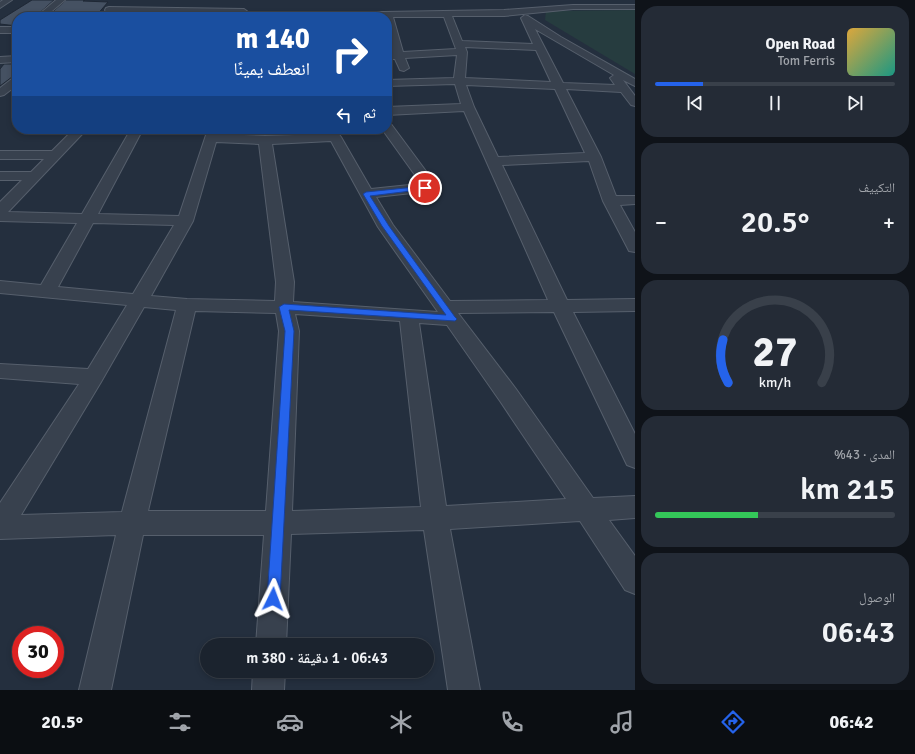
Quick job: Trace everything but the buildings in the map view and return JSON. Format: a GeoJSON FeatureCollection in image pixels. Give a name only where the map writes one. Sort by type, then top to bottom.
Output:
{"type":"FeatureCollection","features":[{"type":"Feature","properties":{"kind":"street"},"geometry":{"type":"LineString","coordinates":[[0,6],[8,0]]}},
{"type":"Feature","properties":{"kind":"street"},"geometry":{"type":"LineString","coordinates":[[46,12],[61,0]]}},
{"type":"Feature","properties":{"kind":"street"},"geometry":{"type":"LineString","coordinates":[[106,12],[120,0]]}},
{"type":"Feature","properties":{"kind":"street"},"geometry":{"type":"LineString","coordinates":[[538,0],[551,9]]}},
{"type":"Feature","properties":{"kind":"street"},"geometry":{"type":"LineString","coordinates":[[619,0],[631,7]]}},
{"type":"Feature","properties":{"kind":"street"},"geometry":{"type":"LineString","coordinates":[[494,4],[504,13]]}},
{"type":"Feature","properties":{"kind":"street"},"geometry":{"type":"LineString","coordinates":[[339,5],[340,12]]}},
{"type":"Feature","properties":{"kind":"street"},"geometry":{"type":"LineString","coordinates":[[399,5],[404,14]]}},
{"type":"Feature","properties":{"kind":"street"},"geometry":{"type":"LineString","coordinates":[[290,6],[292,12]]}},
{"type":"Feature","properties":{"kind":"street"},"geometry":{"type":"LineString","coordinates":[[392,16],[449,11],[504,13],[551,9],[631,7]]}},
{"type":"Feature","properties":{"kind":"street"},"geometry":{"type":"LineString","coordinates":[[109,10],[143,12]]}},
{"type":"Feature","properties":{"kind":"street"},"geometry":{"type":"LineString","coordinates":[[216,12],[235,11]]}},
{"type":"Feature","properties":{"kind":"street"},"geometry":{"type":"LineString","coordinates":[[449,11],[461,48],[459,81],[468,107],[560,305],[635,458]]}},
{"type":"Feature","properties":{"kind":"street"},"geometry":{"type":"LineString","coordinates":[[515,12],[607,68],[635,83]]}},
{"type":"Feature","properties":{"kind":"street"},"geometry":{"type":"LineString","coordinates":[[525,18],[594,157],[610,200],[635,247]]}},
{"type":"Feature","properties":{"kind":"street"},"geometry":{"type":"LineString","coordinates":[[0,30],[12,30]]}},
{"type":"Feature","properties":{"kind":"street"},"geometry":{"type":"LineString","coordinates":[[392,31],[399,56],[410,83]]}},
{"type":"Feature","properties":{"kind":"street"},"geometry":{"type":"LineString","coordinates":[[392,56],[461,48],[540,47]]}},
{"type":"Feature","properties":{"kind":"street"},"geometry":{"type":"LineString","coordinates":[[0,60],[12,59]]}},
{"type":"Feature","properties":{"kind":"street"},"geometry":{"type":"LineString","coordinates":[[607,68],[635,103]]}},
{"type":"Feature","properties":{"kind":"street"},"geometry":{"type":"LineString","coordinates":[[392,83],[459,81],[624,89]]}},
{"type":"Feature","properties":{"kind":"street"},"geometry":{"type":"LineString","coordinates":[[392,111],[468,107]]}},
{"type":"Feature","properties":{"kind":"street"},"geometry":{"type":"LineString","coordinates":[[0,211],[76,134]]}},
{"type":"Feature","properties":{"kind":"street"},"geometry":{"type":"LineString","coordinates":[[47,291],[134,134]]}},
{"type":"Feature","properties":{"kind":"street"},"geometry":{"type":"LineString","coordinates":[[0,527],[94,377],[185,221],[212,134],[265,140],[322,134]]}},
{"type":"Feature","properties":{"kind":"street"},"geometry":{"type":"LineString","coordinates":[[333,134],[366,194],[386,226],[508,395],[635,580]]}},
{"type":"Feature","properties":{"kind":"street"},"geometry":{"type":"LineString","coordinates":[[366,194],[425,188],[427,182],[391,134]]}},
{"type":"Feature","properties":{"kind":"street"},"geometry":{"type":"LineString","coordinates":[[265,140],[285,282],[284,307],[289,331],[271,638]]}},
{"type":"Feature","properties":{"kind":"street"},"geometry":{"type":"LineString","coordinates":[[0,155],[56,155]]}},
{"type":"Feature","properties":{"kind":"street"},"geometry":{"type":"LineString","coordinates":[[493,161],[594,157]]}},
{"type":"Feature","properties":{"kind":"street"},"geometry":{"type":"LineString","coordinates":[[0,176],[34,176]]}},
{"type":"Feature","properties":{"kind":"street"},"geometry":{"type":"LineString","coordinates":[[610,200],[635,200]]}},
{"type":"Feature","properties":{"kind":"street"},"geometry":{"type":"LineString","coordinates":[[0,216],[185,221]]}},
{"type":"Feature","properties":{"kind":"street"},"geometry":{"type":"LineString","coordinates":[[0,287],[186,305],[284,307],[409,316],[560,305],[635,305]]}},
{"type":"Feature","properties":{"kind":"street"},"geometry":{"type":"LineString","coordinates":[[95,690],[132,523],[186,305]]}},
{"type":"Feature","properties":{"kind":"street"},"geometry":{"type":"LineString","coordinates":[[409,316],[435,518],[464,690]]}},
{"type":"Feature","properties":{"kind":"street"},"geometry":{"type":"LineString","coordinates":[[0,371],[94,377]]}},
{"type":"Feature","properties":{"kind":"street"},"geometry":{"type":"LineString","coordinates":[[0,527],[132,523],[278,523],[435,518],[635,506]]}},
{"type":"Feature","properties":{"kind":"street"},"geometry":{"type":"LineString","coordinates":[[268,690],[269,678]]}},
{"type":"Feature","properties":{"kind":"green space"},"geometry":{"type":"Polygon","coordinates":[[[635,10],[635,74],[545,20],[546,11],[635,10]]]}},
{"type":"Feature","properties":{"kind":"route"},"geometry":{"type":"LineString","coordinates":[[273,599],[289,331],[284,307],[452,319],[445,307],[386,226],[366,194],[425,188]]}}]}
